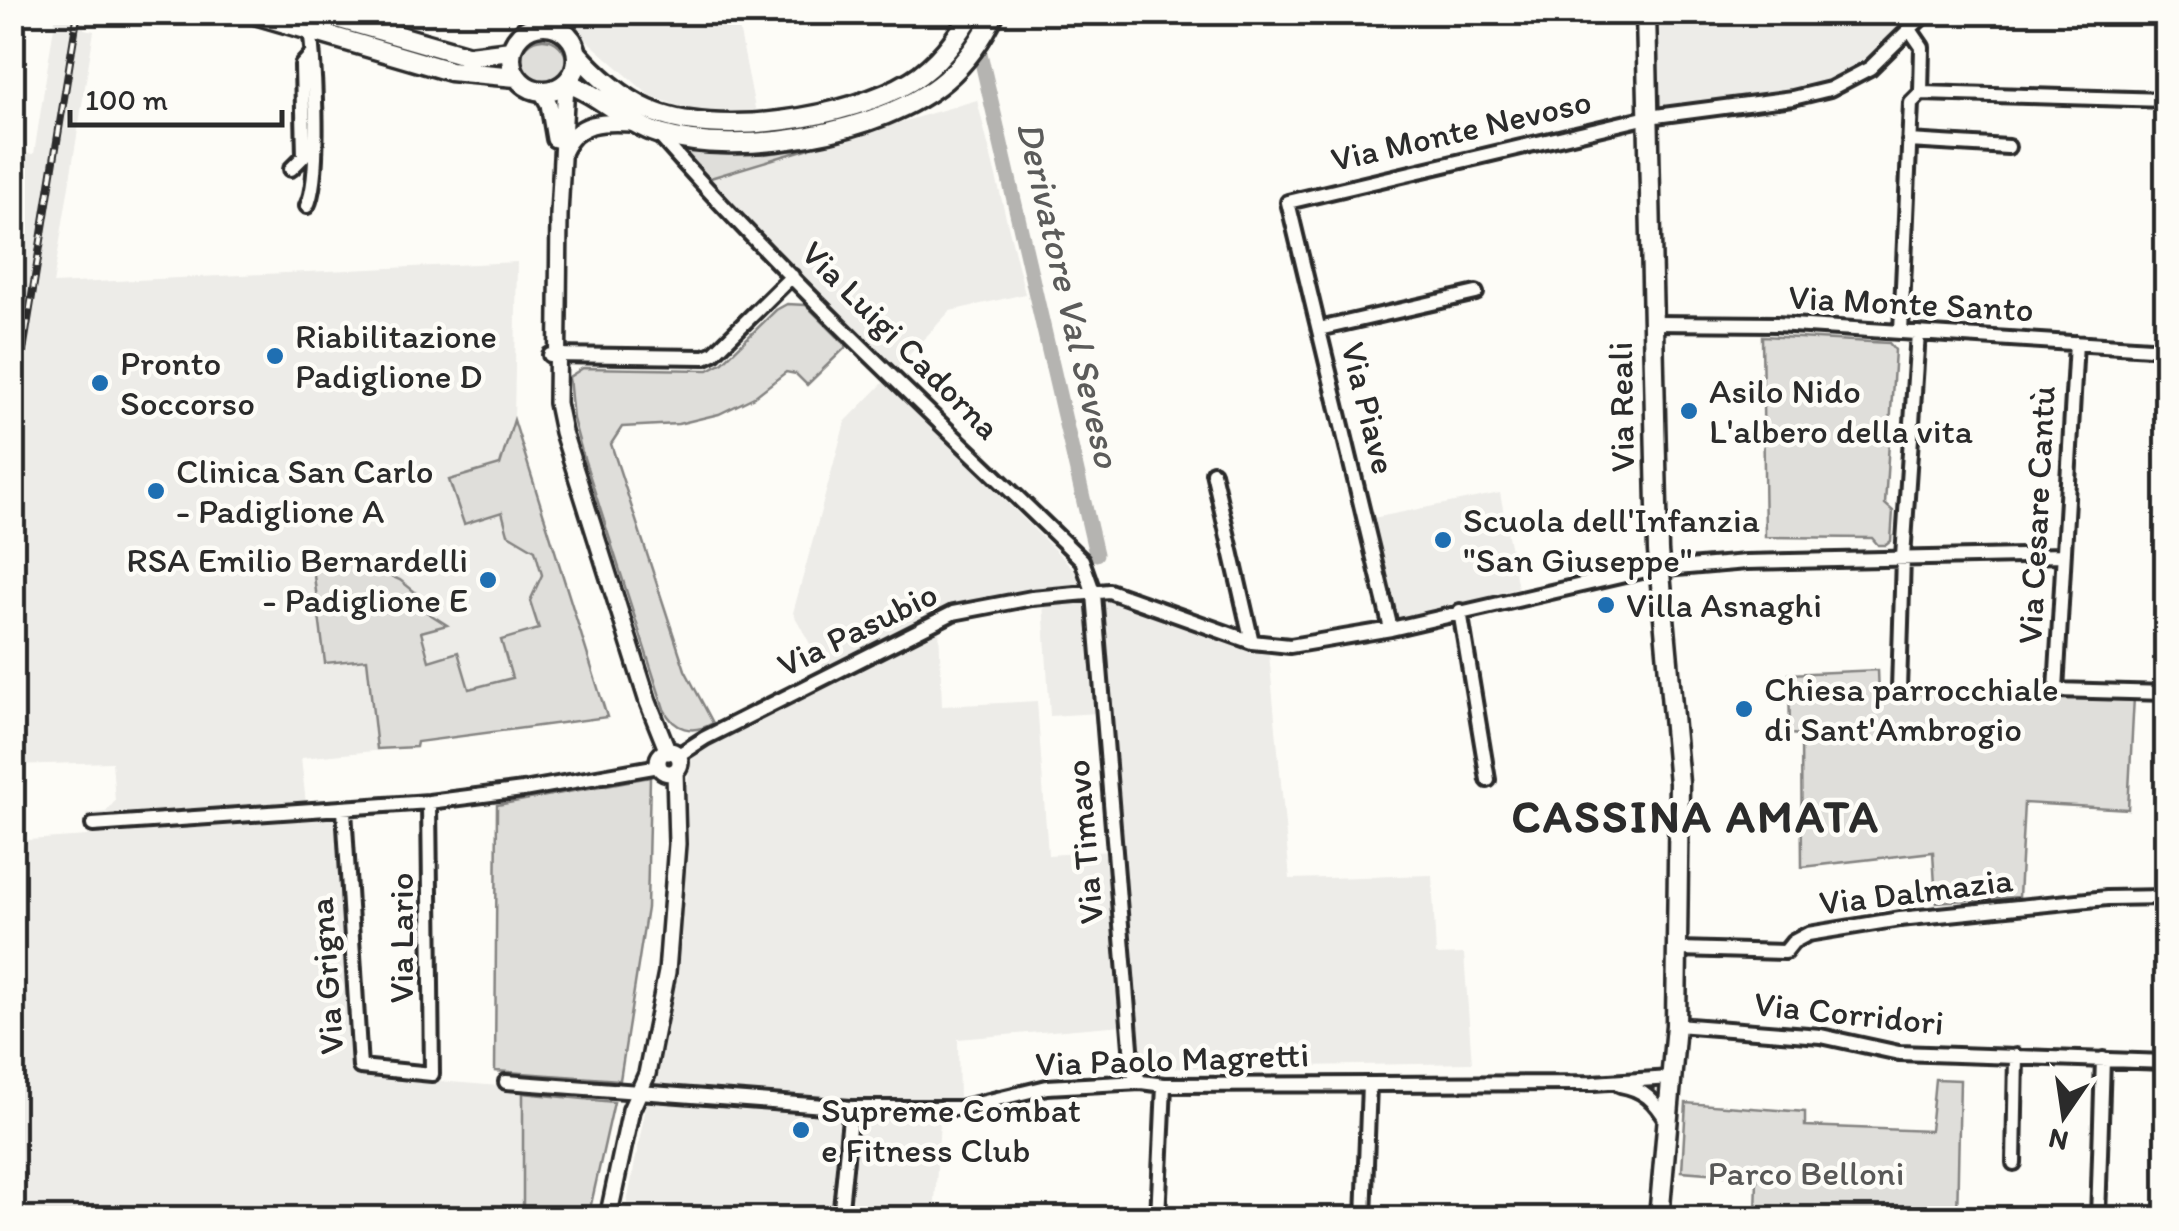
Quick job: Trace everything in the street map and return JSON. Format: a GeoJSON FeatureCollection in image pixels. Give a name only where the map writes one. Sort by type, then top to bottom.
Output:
{"type":"FeatureCollection","features":[{"type":"Feature","properties":{"kind":"main road"},"geometry":{"type":"LineString","coordinates":[[248,12],[312,18],[469,56],[511,50]]}},
{"type":"Feature","properties":{"kind":"main road"},"geometry":{"type":"LineString","coordinates":[[577,52],[576,66],[566,83],[542,92],[525,86],[511,64],[511,50],[535,19],[561,30],[597,73],[648,110],[700,122],[756,124],[817,114],[890,92],[912,80],[947,51],[972,12]]}},
{"type":"Feature","properties":{"kind":"main road"},"geometry":{"type":"LineString","coordinates":[[566,83],[598,96],[632,124],[657,133],[698,142],[758,144],[822,132],[898,108],[942,82],[961,64],[995,12]]}},
{"type":"Feature","properties":{"kind":"main road","name":"Via Reali"},"geometry":{"type":"LineString","coordinates":[[1646,12],[1659,569],[1678,770],[1676,1025],[1660,1218]]}},
{"type":"Feature","properties":{"kind":"main road"},"geometry":{"type":"LineString","coordinates":[[312,18],[450,71],[516,77]]}},
{"type":"Feature","properties":{"kind":"street"},"geometry":{"type":"LineString","coordinates":[[12,34],[16,12]]}},
{"type":"Feature","properties":{"kind":"street","name":"Via Monte Nevoso"},"geometry":{"type":"LineString","coordinates":[[1288,202],[1648,117],[1793,98],[1830,89],[1870,68],[1928,12]]}},
{"type":"Feature","properties":{"kind":"street"},"geometry":{"type":"LineString","coordinates":[[306,206],[313,192],[312,18]]}},
{"type":"Feature","properties":{"kind":"street"},"geometry":{"type":"LineString","coordinates":[[1900,332],[1911,103],[1921,92],[1922,47],[1911,30]]}},
{"type":"Feature","properties":{"kind":"street"},"geometry":{"type":"LineString","coordinates":[[291,169],[304,156],[302,65],[312,54]]}},
{"type":"Feature","properties":{"kind":"street"},"geometry":{"type":"LineString","coordinates":[[553,355],[566,83]]}},
{"type":"Feature","properties":{"kind":"street"},"geometry":{"type":"LineString","coordinates":[[542,92],[549,104],[555,137],[553,355],[563,432],[668,762],[668,884],[659,971],[640,1072],[640,1111],[617,1218]]}},
{"type":"Feature","properties":{"kind":"street"},"geometry":{"type":"LineString","coordinates":[[1921,92],[2166,100]]}},
{"type":"Feature","properties":{"kind":"street"},"geometry":{"type":"LineString","coordinates":[[562,151],[572,136],[592,124],[632,124]]}},
{"type":"Feature","properties":{"kind":"street","name":"Via Luigi Cadorna"},"geometry":{"type":"LineString","coordinates":[[657,133],[792,276],[1082,560],[1094,594]]}},
{"type":"Feature","properties":{"kind":"street"},"geometry":{"type":"LineString","coordinates":[[1909,141],[2008,147]]}},
{"type":"Feature","properties":{"kind":"street","name":"Via Piave"},"geometry":{"type":"LineString","coordinates":[[1288,202],[1391,629]]}},
{"type":"Feature","properties":{"kind":"street"},"geometry":{"type":"LineString","coordinates":[[553,355],[706,357],[792,276]]}},
{"type":"Feature","properties":{"kind":"street"},"geometry":{"type":"LineString","coordinates":[[1319,329],[1476,293]]}},
{"type":"Feature","properties":{"kind":"street","name":"Via Monte Santo"},"geometry":{"type":"LineString","coordinates":[[1652,323],[1776,324],[2166,349]]}},
{"type":"Feature","properties":{"kind":"street"},"geometry":{"type":"LineString","coordinates":[[1899,689],[1903,557],[1918,333]]}},
{"type":"Feature","properties":{"kind":"street","name":"Via Cesare Cantù"},"geometry":{"type":"LineString","coordinates":[[2076,343],[2056,690],[2166,694]]}},
{"type":"Feature","properties":{"kind":"street"},"geometry":{"type":"LineString","coordinates":[[1213,472],[1252,642]]}},
{"type":"Feature","properties":{"kind":"street","name":"Via Pasubio"},"geometry":{"type":"LineString","coordinates":[[93,826],[429,802],[524,790],[668,762],[704,738],[953,613],[1032,598],[1118,594],[1252,642],[1275,646],[1310,644],[1391,629],[1659,569],[1903,557],[2063,555]]}},
{"type":"Feature","properties":{"kind":"street","name":"Via Timavo"},"geometry":{"type":"LineString","coordinates":[[1094,594],[1132,1072],[1141,1082]]}},
{"type":"Feature","properties":{"kind":"street"},"geometry":{"type":"LineString","coordinates":[[1460,611],[1488,780]]}},
{"type":"Feature","properties":{"kind":"street","name":"Via Lario"},"geometry":{"type":"LineString","coordinates":[[429,802],[432,1074]]}},
{"type":"Feature","properties":{"kind":"street","name":"Via Grigna"},"geometry":{"type":"LineString","coordinates":[[344,810],[360,1068],[432,1074]]}},
{"type":"Feature","properties":{"kind":"street","name":"Via Dalmazia"},"geometry":{"type":"LineString","coordinates":[[1679,949],[1786,952],[1808,934],[1900,919],[2107,898],[2166,897]]}},
{"type":"Feature","properties":{"kind":"street","name":"Via Corridori"},"geometry":{"type":"LineString","coordinates":[[1676,1025],[1821,1036],[1900,1053],[2166,1062]]}},
{"type":"Feature","properties":{"kind":"street"},"geometry":{"type":"LineString","coordinates":[[2014,1164],[2016,1056]]}},
{"type":"Feature","properties":{"kind":"street"},"geometry":{"type":"LineString","coordinates":[[2098,1218],[2103,1059]]}},
{"type":"Feature","properties":{"kind":"street","name":"Via Paolo Magretti"},"geometry":{"type":"LineString","coordinates":[[506,1082],[852,1108],[960,1108],[1047,1086],[1141,1082],[1369,1084],[1672,1078]]}},
{"type":"Feature","properties":{"kind":"street","name":"Via Paolo Magretti"},"geometry":{"type":"LineString","coordinates":[[1603,1082],[1640,1090],[1667,1121]]}},
{"type":"Feature","properties":{"kind":"street"},"geometry":{"type":"LineString","coordinates":[[1364,1218],[1369,1084]]}},
{"type":"Feature","properties":{"kind":"street"},"geometry":{"type":"LineString","coordinates":[[1158,1218],[1164,1085]]}},
{"type":"Feature","properties":{"kind":"street"},"geometry":{"type":"LineString","coordinates":[[608,1218],[639,1092]]}},
{"type":"Feature","properties":{"kind":"street"},"geometry":{"type":"LineString","coordinates":[[840,1218],[852,1108]]}},
{"type":"Feature","properties":{"kind":"shaded area"},"geometry":{"type":"Polygon","coordinates":[[[56,13],[87,13],[84,29],[94,31],[53,284],[517,262],[514,420],[607,717],[417,742],[416,747],[301,758],[307,813],[341,812],[353,1074],[523,1088],[523,1218],[13,1218],[13,841],[87,836],[87,814],[106,812],[115,801],[112,762],[13,765],[12,153],[34,154],[56,13]]]}},
{"type":"Feature","properties":{"kind":"shaded area"},"geometry":{"type":"Polygon","coordinates":[[[556,13],[736,13],[756,113],[703,114],[650,96],[556,13]]]}},
{"type":"Feature","properties":{"kind":"shaded area"},"geometry":{"type":"Polygon","coordinates":[[[1650,13],[1924,13],[1872,64],[1817,91],[1652,112],[1650,13]]]}},
{"type":"Feature","properties":{"kind":"shaded area"},"geometry":{"type":"Polygon","coordinates":[[[977,100],[1025,294],[950,311],[897,368],[699,181],[977,100]]]}},
{"type":"Feature","properties":{"kind":"shaded area"},"geometry":{"type":"Polygon","coordinates":[[[885,381],[1071,566],[1085,587],[1113,585],[1258,638],[1269,654],[1290,879],[1432,875],[1436,955],[1464,954],[1472,1063],[1138,1069],[1134,1024],[958,1039],[959,1104],[941,1104],[934,1218],[624,1218],[675,960],[692,751],[831,682],[793,613],[845,422],[885,381]],[[1043,602],[955,618],[939,625],[942,706],[1037,701],[1048,855],[1110,851],[1098,713],[1050,716],[1043,602]]]}},
{"type":"Feature","properties":{"kind":"shaded area","name":"Scuola dell'Infanzia \"San Giuseppe\""},"geometry":{"type":"Polygon","coordinates":[[[1500,493],[1518,588],[1403,619],[1395,614],[1373,518],[1500,493]]]}},
{"type":"Feature","properties":{"kind":"green space"},"geometry":{"type":"Polygon","coordinates":[[[543,39],[559,46],[566,62],[559,78],[543,85],[527,78],[520,62],[527,46],[543,39]]]}},
{"type":"Feature","properties":{"kind":"green space"},"geometry":{"type":"Polygon","coordinates":[[[682,147],[764,154],[810,148],[707,179],[680,152],[682,147]]]}},
{"type":"Feature","properties":{"kind":"green space"},"geometry":{"type":"Polygon","coordinates":[[[787,304],[806,305],[847,346],[807,385],[796,374],[786,372],[754,397],[719,414],[678,424],[622,427],[611,444],[685,670],[713,723],[698,729],[684,728],[673,722],[664,709],[582,452],[573,419],[569,377],[583,368],[708,370],[723,362],[787,304]]]}},
{"type":"Feature","properties":{"kind":"green space"},"geometry":{"type":"Polygon","coordinates":[[[1762,336],[1889,343],[1895,350],[1885,504],[1893,511],[1891,541],[1886,545],[1878,545],[1872,538],[1765,537],[1762,336]]]}},
{"type":"Feature","properties":{"kind":"green space"},"geometry":{"type":"Polygon","coordinates":[[[514,420],[607,717],[417,742],[416,747],[377,749],[367,659],[325,663],[311,552],[357,561],[400,580],[420,596],[425,611],[447,625],[421,632],[429,661],[458,652],[469,689],[512,678],[501,640],[539,629],[530,601],[542,575],[535,550],[508,534],[502,512],[464,524],[449,480],[500,465],[514,420]]]}},
{"type":"Feature","properties":{"kind":"green space"},"geometry":{"type":"Polygon","coordinates":[[[1878,670],[1879,695],[2134,697],[2128,809],[2024,803],[2019,897],[1936,902],[1933,852],[1802,867],[1801,735],[1790,734],[1789,674],[1878,670]]]}},
{"type":"Feature","properties":{"kind":"green space"},"geometry":{"type":"Polygon","coordinates":[[[650,777],[647,908],[620,1080],[495,1071],[497,805],[650,777]]]}},
{"type":"Feature","properties":{"kind":"green space","name":"Parco Belloni"},"geometry":{"type":"Polygon","coordinates":[[[1935,1079],[1960,1080],[1957,1218],[1756,1218],[1757,1177],[1682,1171],[1686,1103],[1805,1112],[1805,1126],[1930,1131],[1935,1079]]]}},
{"type":"Feature","properties":{"kind":"green space"},"geometry":{"type":"Polygon","coordinates":[[[523,1093],[614,1102],[588,1218],[523,1218],[523,1093]]]}},
{"type":"Feature","properties":{"kind":"waterway","name":"Derivatore Val Seveso"},"geometry":{"type":"LineString","coordinates":[[979,49],[1096,554]]}},
{"type":"Feature","properties":{"kind":"railway"},"geometry":{"type":"LineString","coordinates":[[12,419],[78,12]]}},
{"type":"Feature","properties":{"kind":"place","name":"Riabilitazione Padiglione D"},"geometry":{"type":"Point","coordinates":[275,356]}},
{"type":"Feature","properties":{"kind":"place","name":"Pronto Soccorso"},"geometry":{"type":"Point","coordinates":[100,383]}},
{"type":"Feature","properties":{"kind":"place","name":"Asilo Nido L'albero della vita"},"geometry":{"type":"Point","coordinates":[1689,411]}},
{"type":"Feature","properties":{"kind":"place","name":"Clinica San Carlo - Padiglione A"},"geometry":{"type":"Point","coordinates":[156,491]}},
{"type":"Feature","properties":{"kind":"place","name":"Scuola dell'Infanzia \"San Giuseppe\""},"geometry":{"type":"Point","coordinates":[1443,540]}},
{"type":"Feature","properties":{"kind":"place","name":"RSA Emilio Bernardelli - Padiglione E"},"geometry":{"type":"Point","coordinates":[488,580]}},
{"type":"Feature","properties":{"kind":"place","name":"Villa Asnaghi"},"geometry":{"type":"Point","coordinates":[1606,605]}},
{"type":"Feature","properties":{"kind":"place","name":"Chiesa parrocchiale di Sant'Ambrogio"},"geometry":{"type":"Point","coordinates":[1744,709]}},
{"type":"Feature","properties":{"kind":"place","name":"Supreme Combat e Fitness Club"},"geometry":{"type":"Point","coordinates":[801,1130]}},
{"type":"Feature","properties":{"kind":"district","name":"CASSINA AMATA"},"geometry":{"type":"Point","coordinates":[1696,816]}}]}
